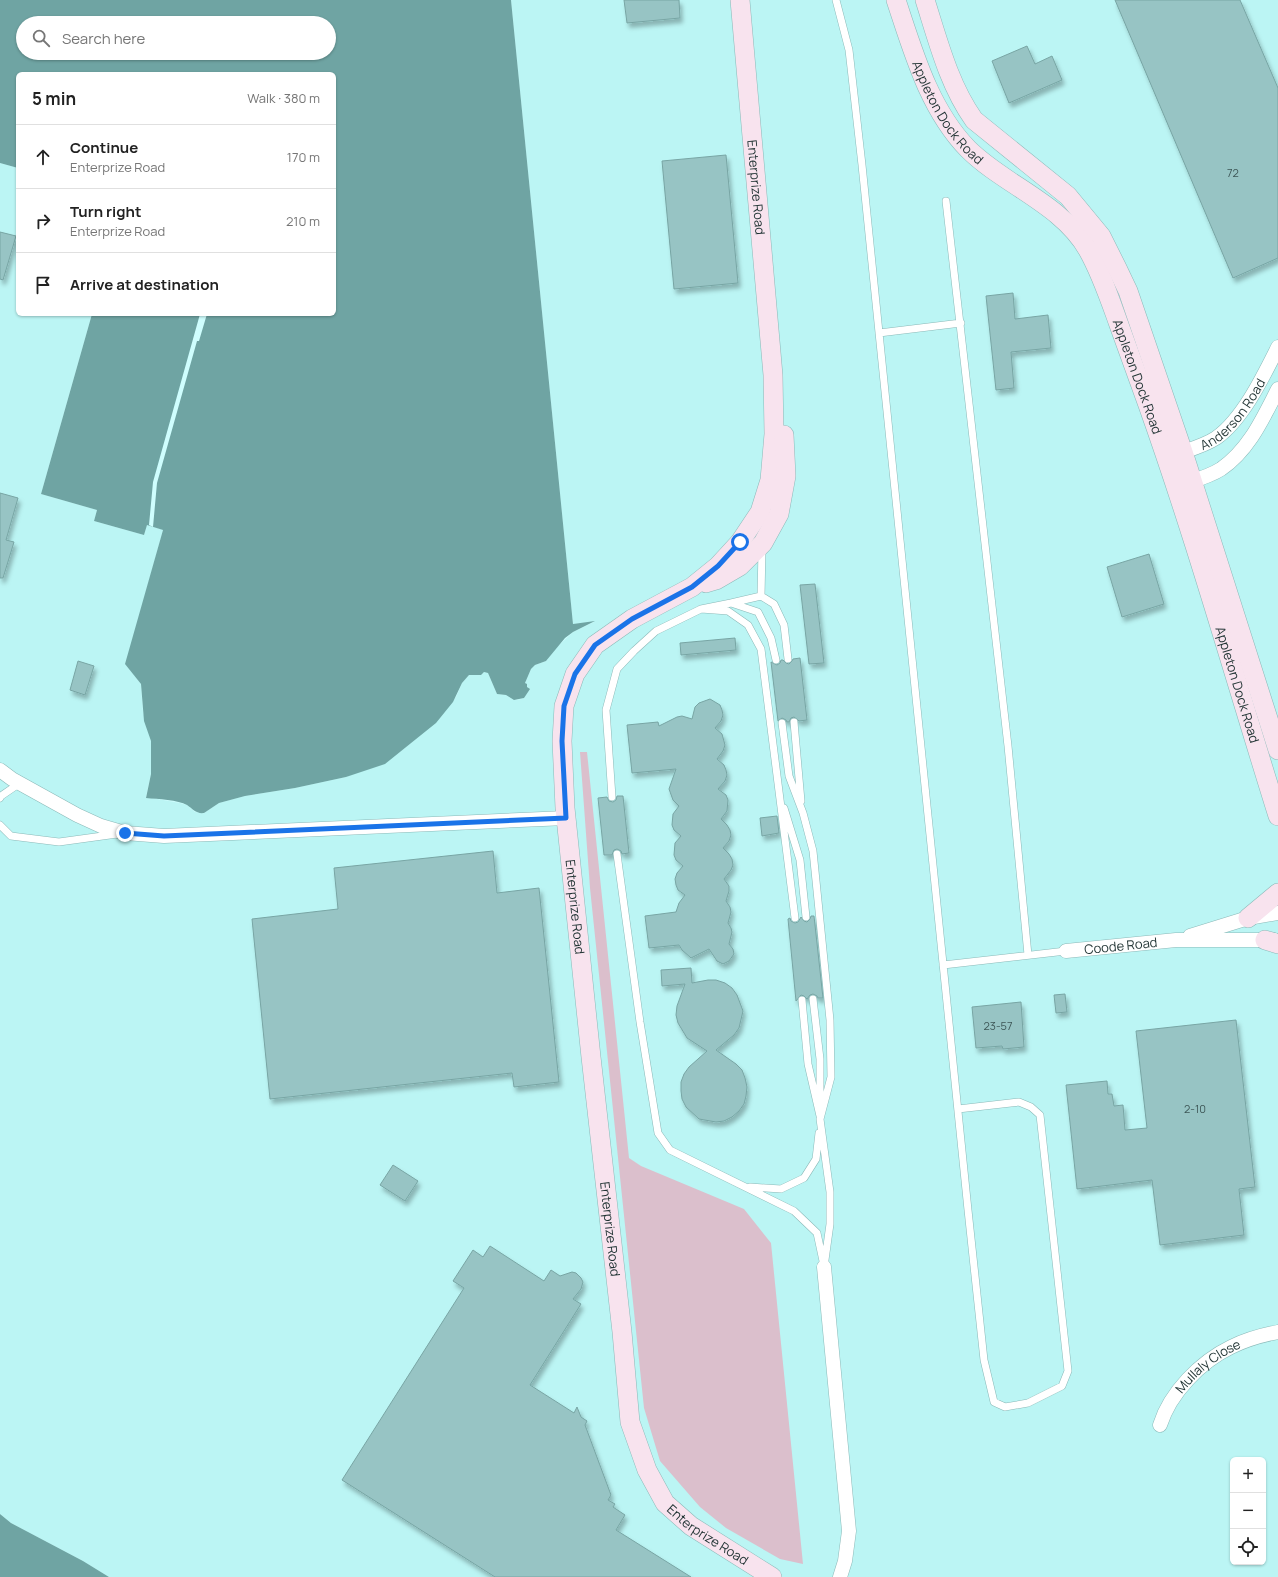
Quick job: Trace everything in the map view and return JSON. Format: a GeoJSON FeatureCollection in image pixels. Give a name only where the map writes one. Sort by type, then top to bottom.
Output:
{"type":"FeatureCollection","features":[{"type":"Feature","properties":{"kind":"street","name":"Enterprize Road"},"geometry":{"type":"LineString","coordinates":[[740,0],[773,375],[774,434],[770,480],[760,512],[740,542],[718,566],[692,587],[632,619],[595,645],[575,674],[564,706],[562,741],[566,818],[622,1332],[630,1422],[647,1470],[665,1503],[691,1526],[772,1577]]}},
{"type":"Feature","properties":{"kind":"street","name":"Appleton Dock Road"},"geometry":{"type":"LineString","coordinates":[[896,0],[929,90],[944,118],[968,149],[1001,176],[1045,205],[1069,226],[1086,247],[1102,276],[1174,455],[1278,750]]}},
{"type":"Feature","properties":{"kind":"street","name":"Appleton Dock Road"},"geometry":{"type":"LineString","coordinates":[[925,0],[950,75],[965,106],[974,120],[1068,196],[1101,236],[1128,291],[1174,455]]}},
{"type":"Feature","properties":{"kind":"street","name":"Anderson Road"},"geometry":{"type":"LineString","coordinates":[[1174,455],[1201,446],[1217,437],[1231,423],[1247,404],[1278,347]]}},
{"type":"Feature","properties":{"kind":"street","name":"Enterprize Road"},"geometry":{"type":"LineString","coordinates":[[692,587],[716,580],[740,566],[763,543],[779,514],[786,476],[784,433],[773,375]]}},
{"type":"Feature","properties":{"kind":"street","name":"Anderson Road"},"geometry":{"type":"LineString","coordinates":[[1184,484],[1209,476],[1221,469],[1236,456],[1252,437],[1278,389]]}},
{"type":"Feature","properties":{"kind":"street","name":"Appleton Dock Road"},"geometry":{"type":"LineString","coordinates":[[1184,484],[1278,816]]}},
{"type":"Feature","properties":{"kind":"street"},"geometry":{"type":"LineString","coordinates":[[0,770],[77,815],[101,826],[125,833],[164,836],[566,818]]}},
{"type":"Feature","properties":{"kind":"street"},"geometry":{"type":"LineString","coordinates":[[1248,918],[1278,893]]}},
{"type":"Feature","properties":{"kind":"street","name":"Coode Road"},"geometry":{"type":"LineString","coordinates":[[1176,940],[1248,918],[1278,913]]}},
{"type":"Feature","properties":{"kind":"street","name":"Coode Road"},"geometry":{"type":"LineString","coordinates":[[1066,951],[1176,940],[1274,941]]}},
{"type":"Feature","properties":{"kind":"street"},"geometry":{"type":"LineString","coordinates":[[824,1267],[849,1531],[845,1561],[840,1577]]}},
{"type":"Feature","properties":{"kind":"street","name":"Mullaly Close"},"geometry":{"type":"LineString","coordinates":[[1160,1425],[1164,1412],[1174,1395],[1190,1377],[1205,1364],[1230,1347],[1263,1335],[1278,1332]]}},
{"type":"Feature","properties":{"kind":"lane"},"geometry":{"type":"LineString","coordinates":[[836,0],[849,50],[879,333],[968,1210],[984,1360],[994,1402],[1006,1407],[1028,1403],[1062,1386],[1068,1372],[1040,1115],[1031,1107],[1019,1102],[958,1108]]}},
{"type":"Feature","properties":{"kind":"lane"},"geometry":{"type":"LineString","coordinates":[[946,202],[961,323],[1008,746],[1028,955]]}},
{"type":"Feature","properties":{"kind":"lane"},"geometry":{"type":"LineString","coordinates":[[879,333],[961,323]]}},
{"type":"Feature","properties":{"kind":"lane"},"geometry":{"type":"LineString","coordinates":[[761,596],[763,543]]}},
{"type":"Feature","properties":{"kind":"lane"},"geometry":{"type":"LineString","coordinates":[[612,797],[606,710],[617,670],[634,651],[656,631],[701,609],[761,596],[774,604],[784,626],[788,659]]}},
{"type":"Feature","properties":{"kind":"lane"},"geometry":{"type":"LineString","coordinates":[[731,603],[758,612],[771,638],[776,660]]}},
{"type":"Feature","properties":{"kind":"lane"},"geometry":{"type":"LineString","coordinates":[[701,609],[728,611],[748,625],[761,649],[794,918]]}},
{"type":"Feature","properties":{"kind":"lane"},"geometry":{"type":"LineString","coordinates":[[794,722],[803,813]]}},
{"type":"Feature","properties":{"kind":"lane"},"geometry":{"type":"LineString","coordinates":[[782,723],[789,776],[803,813],[813,851],[830,1020],[831,1077],[820,1119]]}},
{"type":"Feature","properties":{"kind":"lane"},"geometry":{"type":"LineString","coordinates":[[0,798],[20,783]]}},
{"type":"Feature","properties":{"kind":"lane"},"geometry":{"type":"LineString","coordinates":[[778,791],[800,860],[806,917]]}},
{"type":"Feature","properties":{"kind":"lane"},"geometry":{"type":"LineString","coordinates":[[0,825],[11,836],[59,842],[125,833]]}},
{"type":"Feature","properties":{"kind":"lane"},"geometry":{"type":"LineString","coordinates":[[617,854],[640,1022],[658,1133],[670,1150],[794,1211],[817,1233],[824,1267]]}},
{"type":"Feature","properties":{"kind":"lane"},"geometry":{"type":"LineString","coordinates":[[943,965],[1066,951]]}},
{"type":"Feature","properties":{"kind":"lane"},"geometry":{"type":"LineString","coordinates":[[746,1187],[781,1189],[804,1178],[816,1159],[820,1119],[820,1059],[813,999]]}},
{"type":"Feature","properties":{"kind":"lane"},"geometry":{"type":"LineString","coordinates":[[802,1000],[808,1064],[820,1119],[830,1192],[830,1224],[824,1267]]}},
{"type":"Feature","properties":{"kind":"shaded area"},"geometry":{"type":"Polygon","coordinates":[[[0,0],[511,0],[573,624],[595,621],[573,632],[565,638],[546,661],[535,665],[531,669],[525,683],[530,689],[524,698],[514,700],[506,695],[497,694],[488,673],[484,672],[481,675],[469,675],[462,683],[453,702],[436,723],[385,764],[346,777],[295,788],[245,796],[219,803],[204,813],[197,812],[187,805],[178,802],[146,798],[151,774],[151,741],[144,721],[141,684],[125,664],[163,530],[147,525],[144,535],[94,521],[97,510],[41,494],[91,316],[336,316],[336,72],[16,72],[16,167],[0,163],[0,0]]]}},
{"type":"Feature","properties":{"kind":"shaded area"},"geometry":{"type":"Polygon","coordinates":[[[511,0],[1278,0],[1278,1577],[109,1577],[83,1561],[11,1523],[0,1514],[0,163],[16,167],[16,316],[91,316],[41,494],[97,510],[94,521],[144,535],[147,524],[163,530],[126,664],[141,684],[143,712],[151,741],[151,774],[146,797],[180,803],[187,805],[195,812],[204,813],[219,803],[245,796],[295,788],[346,777],[401,751],[418,737],[456,697],[462,683],[469,675],[481,675],[484,672],[488,673],[497,694],[506,695],[517,700],[524,698],[528,688],[525,683],[531,669],[535,665],[546,661],[556,648],[573,632],[594,622],[573,624],[511,0]]]}},
{"type":"Feature","properties":{"kind":"shaded area"},"geometry":{"type":"Polygon","coordinates":[[[580,752],[587,752],[629,1158],[641,1166],[744,1209],[771,1243],[803,1564],[780,1559],[726,1528],[700,1507],[660,1461],[644,1408],[590,888],[580,752]]]}},
{"type":"Feature","properties":{"kind":"shaded area"},"geometry":{"type":"Polygon","coordinates":[[[0,1514],[11,1523],[83,1561],[109,1577],[0,1577],[0,1514]]]}},
{"type":"Feature","properties":{"kind":"pier"},"geometry":{"type":"Polygon","coordinates":[[[199,316],[206,316],[199,341],[197,341],[157,483],[153,527],[149,525],[153,482],[199,316]]]}},
{"type":"Feature","properties":{"kind":"building"},"geometry":{"type":"Polygon","coordinates":[[[624,0],[679,0],[680,18],[627,23],[624,0]]]}},
{"type":"Feature","properties":{"kind":"building"},"geometry":{"type":"Polygon","coordinates":[[[1115,0],[1240,0],[1278,88],[1278,258],[1233,278],[1115,0]]]}},
{"type":"Feature","properties":{"kind":"building"},"geometry":{"type":"Polygon","coordinates":[[[1027,46],[1035,64],[1052,56],[1062,80],[1009,103],[992,61],[1027,46]]]}},
{"type":"Feature","properties":{"kind":"building"},"geometry":{"type":"Polygon","coordinates":[[[726,155],[738,283],[674,289],[662,161],[726,155]]]}},
{"type":"Feature","properties":{"kind":"building"},"geometry":{"type":"Polygon","coordinates":[[[0,232],[16,236],[3,280],[0,279],[0,232]]]}},
{"type":"Feature","properties":{"kind":"building"},"geometry":{"type":"Polygon","coordinates":[[[1013,293],[1015,319],[1048,315],[1051,348],[1011,352],[1014,388],[996,390],[986,296],[1013,293]]]}},
{"type":"Feature","properties":{"kind":"building"},"geometry":{"type":"Polygon","coordinates":[[[0,493],[18,498],[6,540],[14,542],[3,578],[0,578],[0,493]]]}},
{"type":"Feature","properties":{"kind":"building"},"geometry":{"type":"Polygon","coordinates":[[[1149,554],[1164,604],[1122,617],[1107,567],[1149,554]]]}},
{"type":"Feature","properties":{"kind":"building"},"geometry":{"type":"Polygon","coordinates":[[[815,584],[824,663],[809,664],[800,585],[815,584]]]}},
{"type":"Feature","properties":{"kind":"building"},"geometry":{"type":"Polygon","coordinates":[[[735,638],[736,650],[681,655],[680,643],[735,638]]]}},
{"type":"Feature","properties":{"kind":"building"},"geometry":{"type":"Polygon","coordinates":[[[800,658],[807,720],[799,721],[794,717],[791,718],[789,722],[782,718],[778,721],[771,662],[777,665],[781,660],[783,660],[789,664],[793,659],[800,658]]]}},
{"type":"Feature","properties":{"kind":"building"},"geometry":{"type":"Polygon","coordinates":[[[78,661],[94,666],[85,695],[70,690],[78,661]]]}},
{"type":"Feature","properties":{"kind":"building"},"geometry":{"type":"Polygon","coordinates":[[[710,699],[720,705],[723,715],[721,721],[715,728],[722,734],[725,745],[723,751],[717,759],[724,765],[727,775],[725,781],[718,789],[726,795],[728,800],[727,811],[721,819],[727,825],[731,835],[729,841],[723,848],[732,859],[733,865],[724,879],[729,886],[726,901],[731,912],[728,923],[732,932],[729,944],[733,949],[734,954],[729,961],[723,964],[717,961],[709,949],[691,958],[679,945],[649,948],[645,916],[676,912],[679,903],[685,895],[678,890],[675,879],[677,873],[683,866],[676,860],[674,855],[675,843],[681,836],[674,830],[672,825],[673,814],[679,806],[673,800],[669,789],[676,769],[632,773],[627,725],[658,722],[659,726],[677,717],[682,716],[692,719],[695,707],[699,703],[710,699]]]}},
{"type":"Feature","properties":{"kind":"building"},"geometry":{"type":"Polygon","coordinates":[[[617,796],[623,796],[629,853],[622,854],[621,851],[617,849],[614,850],[612,855],[604,855],[598,798],[607,797],[609,801],[613,802],[616,800],[617,796]]]}},
{"type":"Feature","properties":{"kind":"building"},"geometry":{"type":"Polygon","coordinates":[[[777,816],[779,833],[762,836],[760,818],[777,816]]]}},
{"type":"Feature","properties":{"kind":"building"},"geometry":{"type":"Polygon","coordinates":[[[493,851],[497,893],[539,888],[559,1082],[514,1087],[512,1073],[270,1099],[252,919],[338,909],[334,868],[493,851]]]}},
{"type":"Feature","properties":{"kind":"building"},"geometry":{"type":"Polygon","coordinates":[[[811,916],[814,916],[823,998],[818,998],[813,994],[807,999],[801,995],[796,1001],[788,919],[790,918],[791,921],[795,923],[798,922],[801,917],[807,922],[811,916]]]}},
{"type":"Feature","properties":{"kind":"building"},"geometry":{"type":"Polygon","coordinates":[[[691,968],[692,983],[716,980],[725,983],[732,988],[737,995],[743,1011],[739,1028],[734,1035],[716,1050],[742,1070],[747,1087],[744,1104],[732,1117],[724,1121],[716,1122],[699,1119],[686,1107],[682,1099],[681,1082],[684,1074],[689,1067],[707,1051],[687,1038],[678,1023],[676,1015],[677,1006],[685,984],[662,986],[661,970],[691,968]]]}},
{"type":"Feature","properties":{"kind":"building"},"geometry":{"type":"Polygon","coordinates":[[[1065,994],[1067,1012],[1056,1013],[1054,995],[1065,994]]]}},
{"type":"Feature","properties":{"kind":"building"},"geometry":{"type":"Polygon","coordinates":[[[1021,1002],[1024,1047],[1003,1049],[1002,1046],[976,1048],[972,1007],[1021,1002]]]}},
{"type":"Feature","properties":{"kind":"building"},"geometry":{"type":"Polygon","coordinates":[[[1236,1020],[1255,1187],[1239,1189],[1244,1235],[1160,1245],[1152,1180],[1077,1189],[1066,1085],[1107,1081],[1108,1094],[1112,1094],[1114,1106],[1123,1105],[1125,1130],[1147,1128],[1136,1031],[1236,1020]]]}},
{"type":"Feature","properties":{"kind":"building"},"geometry":{"type":"Polygon","coordinates":[[[393,1165],[418,1181],[405,1201],[380,1185],[393,1165]]]}},
{"type":"Feature","properties":{"kind":"building"},"geometry":{"type":"Polygon","coordinates":[[[490,1246],[544,1281],[551,1270],[560,1276],[572,1272],[576,1273],[581,1278],[583,1282],[581,1289],[573,1299],[581,1304],[530,1385],[574,1413],[577,1407],[581,1417],[587,1421],[585,1425],[611,1495],[608,1500],[615,1504],[613,1507],[625,1515],[616,1530],[691,1577],[495,1577],[342,1480],[464,1288],[453,1281],[473,1250],[483,1257],[490,1246]]]}},
{"type":"Feature","properties":{"kind":"route"},"geometry":{"type":"LineString","coordinates":[[125,833],[164,836],[566,818],[562,741],[564,706],[575,674],[595,645],[632,619],[692,587],[718,566],[740,542]]}}]}
